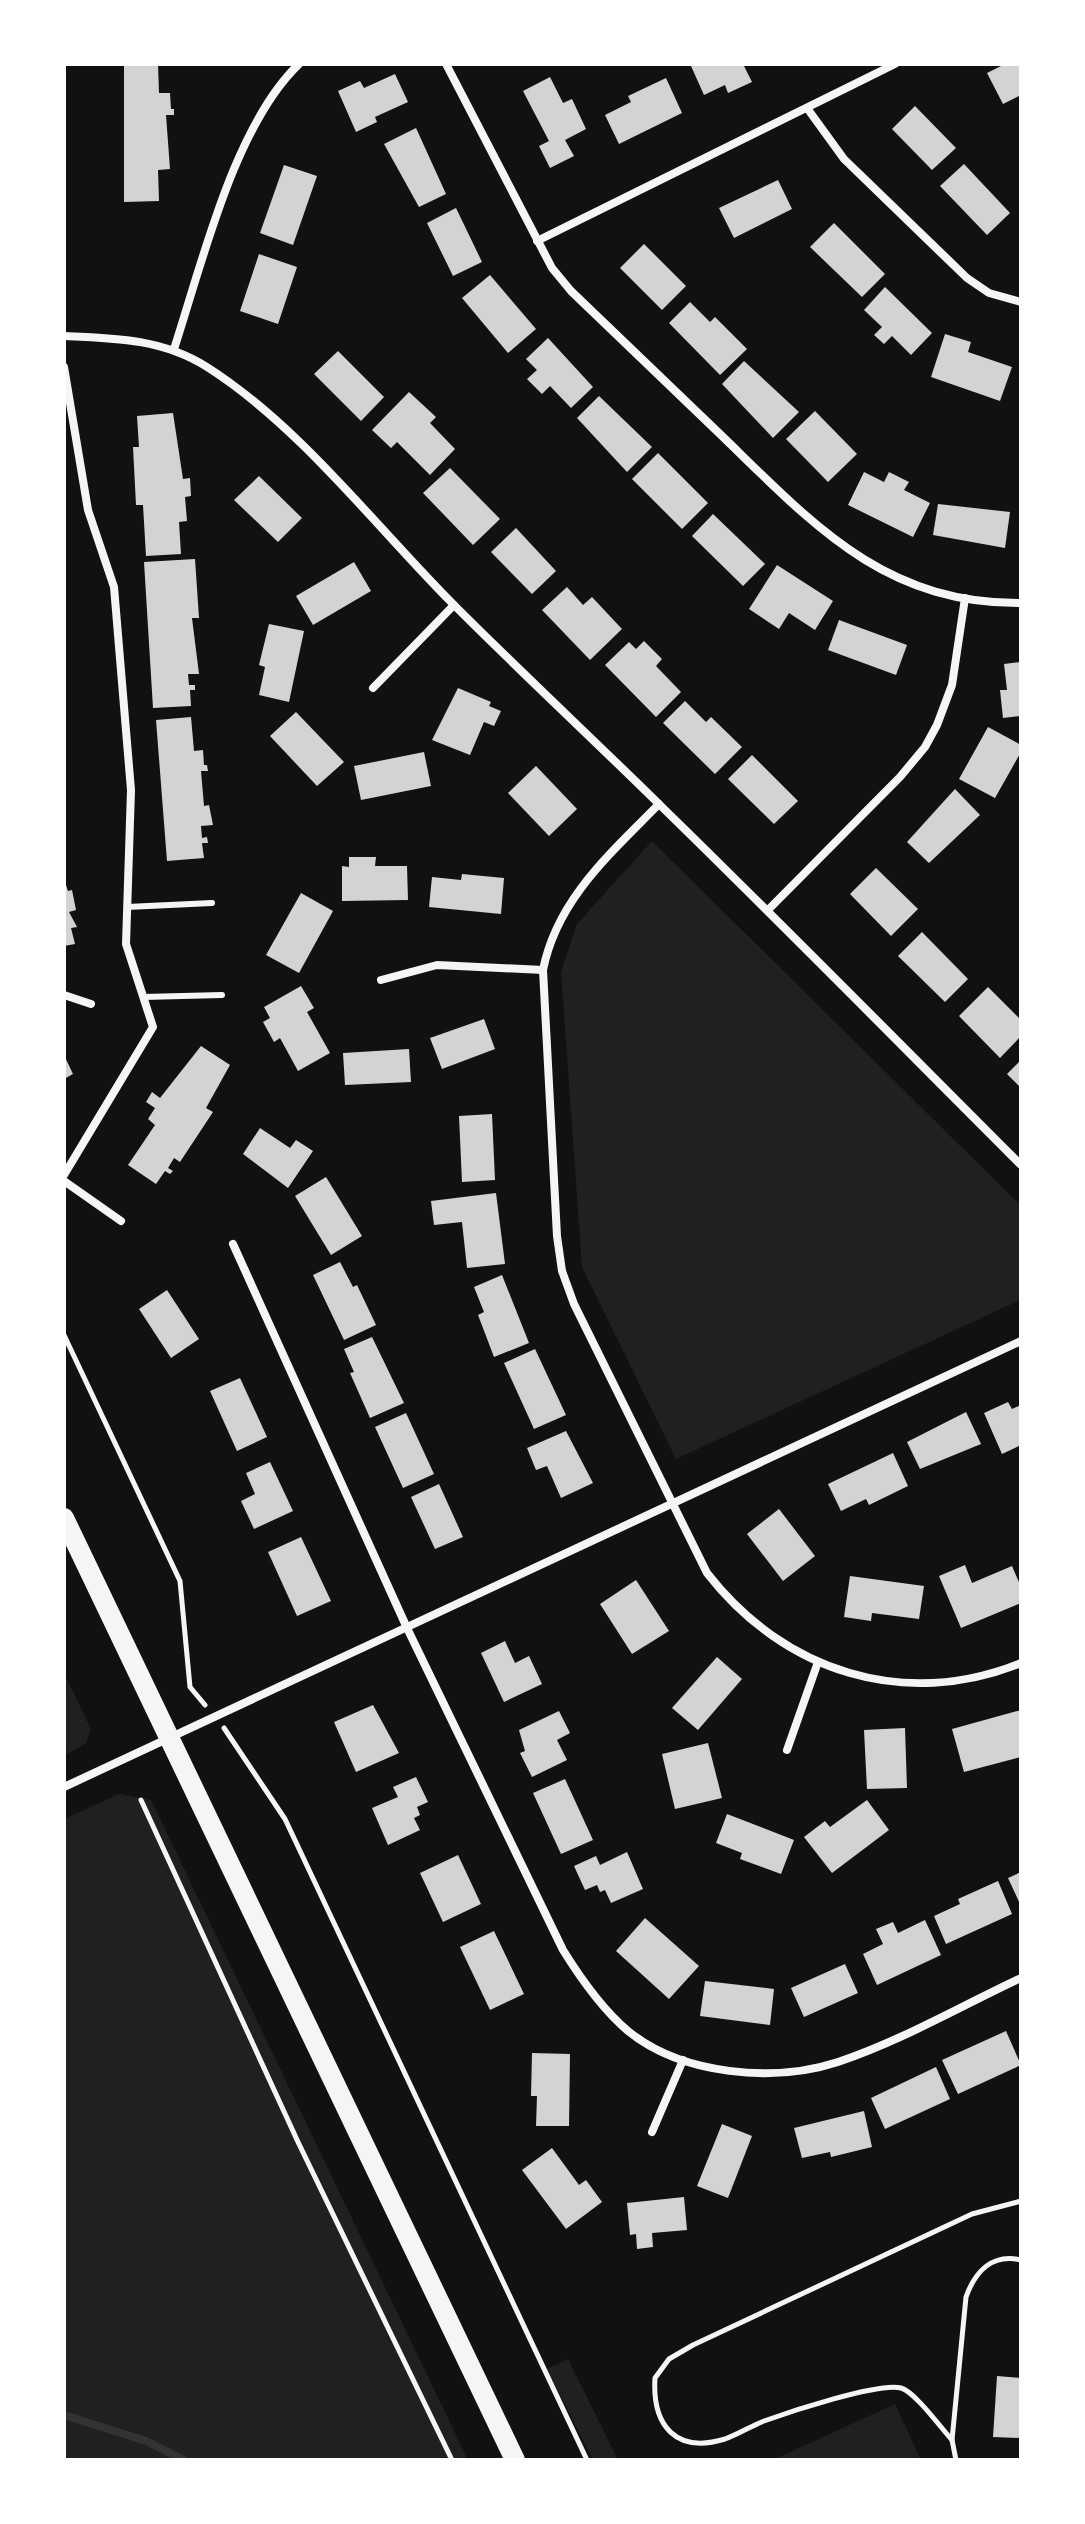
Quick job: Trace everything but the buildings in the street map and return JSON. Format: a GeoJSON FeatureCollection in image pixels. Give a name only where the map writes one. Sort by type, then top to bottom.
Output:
{"type":"FeatureCollection","features":[{"type":"Feature","properties":{"kind":"main road"},"geometry":{"type":"LineString","coordinates":[[64,1518],[515,2460]]}},
{"type":"Feature","properties":{"kind":"street"},"geometry":{"type":"LineString","coordinates":[[174,349],[248,138],[276,90],[299,64]]}},
{"type":"Feature","properties":{"kind":"street"},"geometry":{"type":"LineString","coordinates":[[446,64],[552,268],[571,291],[824,534],[881,570],[919,585],[965,598],[1021,603]]}},
{"type":"Feature","properties":{"kind":"street"},"geometry":{"type":"LineString","coordinates":[[537,241],[895,64]]}},
{"type":"Feature","properties":{"kind":"street"},"geometry":{"type":"LineString","coordinates":[[807,108],[844,159],[967,278],[989,293],[1021,302]]}},
{"type":"Feature","properties":{"kind":"street"},"geometry":{"type":"LineString","coordinates":[[64,336],[150,342],[174,349],[208,368],[286,432],[454,605],[768,910],[1021,1165]]}},
{"type":"Feature","properties":{"kind":"street"},"geometry":{"type":"LineString","coordinates":[[64,367],[88,510],[114,587],[131,790],[126,944],[153,1027],[64,1175]]}},
{"type":"Feature","properties":{"kind":"street"},"geometry":{"type":"LineString","coordinates":[[768,910],[900,777],[925,747],[952,685],[965,598]]}},
{"type":"Feature","properties":{"kind":"street"},"geometry":{"type":"LineString","coordinates":[[373,688],[454,605]]}},
{"type":"Feature","properties":{"kind":"street"},"geometry":{"type":"LineString","coordinates":[[659,804],[567,906],[555,928],[543,970],[562,1271],[672,1505],[707,1573],[732,1605],[766,1632],[818,1662],[865,1677],[919,1685],[944,1684],[1021,1663]]}},
{"type":"Feature","properties":{"kind":"street"},"geometry":{"type":"LineString","coordinates":[[381,980],[437,965],[543,970]]}},
{"type":"Feature","properties":{"kind":"street"},"geometry":{"type":"LineString","coordinates":[[64,995],[91,1004]]}},
{"type":"Feature","properties":{"kind":"street"},"geometry":{"type":"LineString","coordinates":[[64,1181],[121,1221]]}},
{"type":"Feature","properties":{"kind":"street"},"geometry":{"type":"LineString","coordinates":[[233,1244],[407,1628],[563,1950],[581,1978],[630,2032],[683,2060],[765,2073],[811,2069],[868,2050],[1021,1978]]}},
{"type":"Feature","properties":{"kind":"street"},"geometry":{"type":"LineString","coordinates":[[64,1787],[1021,1341]]}},
{"type":"Feature","properties":{"kind":"street"},"geometry":{"type":"LineString","coordinates":[[787,1750],[818,1662]]}},
{"type":"Feature","properties":{"kind":"street"},"geometry":{"type":"LineString","coordinates":[[652,2132],[683,2060]]}},
{"type":"Feature","properties":{"kind":"lane"},"geometry":{"type":"LineString","coordinates":[[127,907],[212,903]]}},
{"type":"Feature","properties":{"kind":"lane"},"geometry":{"type":"LineString","coordinates":[[143,997],[222,995]]}},
{"type":"Feature","properties":{"kind":"path"},"geometry":{"type":"LineString","coordinates":[[64,1335],[180,1581],[190,1687]]}},
{"type":"Feature","properties":{"kind":"path"},"geometry":{"type":"LineString","coordinates":[[238,1746],[242,1758],[285,1819],[587,2460]]}},
{"type":"Feature","properties":{"kind":"path"},"geometry":{"type":"LineString","coordinates":[[141,1800],[298,2142],[452,2460]]}},
{"type":"Feature","properties":{"kind":"path"},"geometry":{"type":"LineString","coordinates":[[952,2440],[910,2393],[894,2387],[859,2393],[764,2421],[712,2442],[689,2442],[666,2428],[658,2415],[655,2378],[669,2359],[693,2345],[972,2214],[1021,2201]]}},
{"type":"Feature","properties":{"kind":"path"},"geometry":{"type":"LineString","coordinates":[[956,2460],[952,2440],[958,2407],[961,2327],[973,2279],[984,2265],[1002,2259],[1021,2260]]}},
{"type":"Feature","properties":{"kind":"shaded area"},"geometry":{"type":"Polygon","coordinates":[[[652,841],[1021,1206],[1021,1298],[1018,1301],[676,1459],[582,1267],[561,972],[577,924],[652,841]]]}},
{"type":"Feature","properties":{"kind":"shaded area"},"geometry":{"type":"Polygon","coordinates":[[[64,1673],[91,1729],[86,1743],[64,1756],[64,1673]]]}},
{"type":"Feature","properties":{"kind":"shaded area"},"geometry":{"type":"Polygon","coordinates":[[[119,1794],[151,1800],[468,2460],[64,2460],[64,1819],[119,1794]]]}},
{"type":"Feature","properties":{"kind":"shaded area"},"geometry":{"type":"Polygon","coordinates":[[[568,2359],[618,2460],[593,2460],[547,2369],[568,2359]]]}},
{"type":"Feature","properties":{"kind":"shaded area"},"geometry":{"type":"Polygon","coordinates":[[[895,2404],[921,2460],[773,2460],[895,2404]]]}},
{"type":"Feature","properties":{"kind":"waterway"},"geometry":{"type":"LineString","coordinates":[[64,2415],[146,2441],[184,2460]]}}]}
